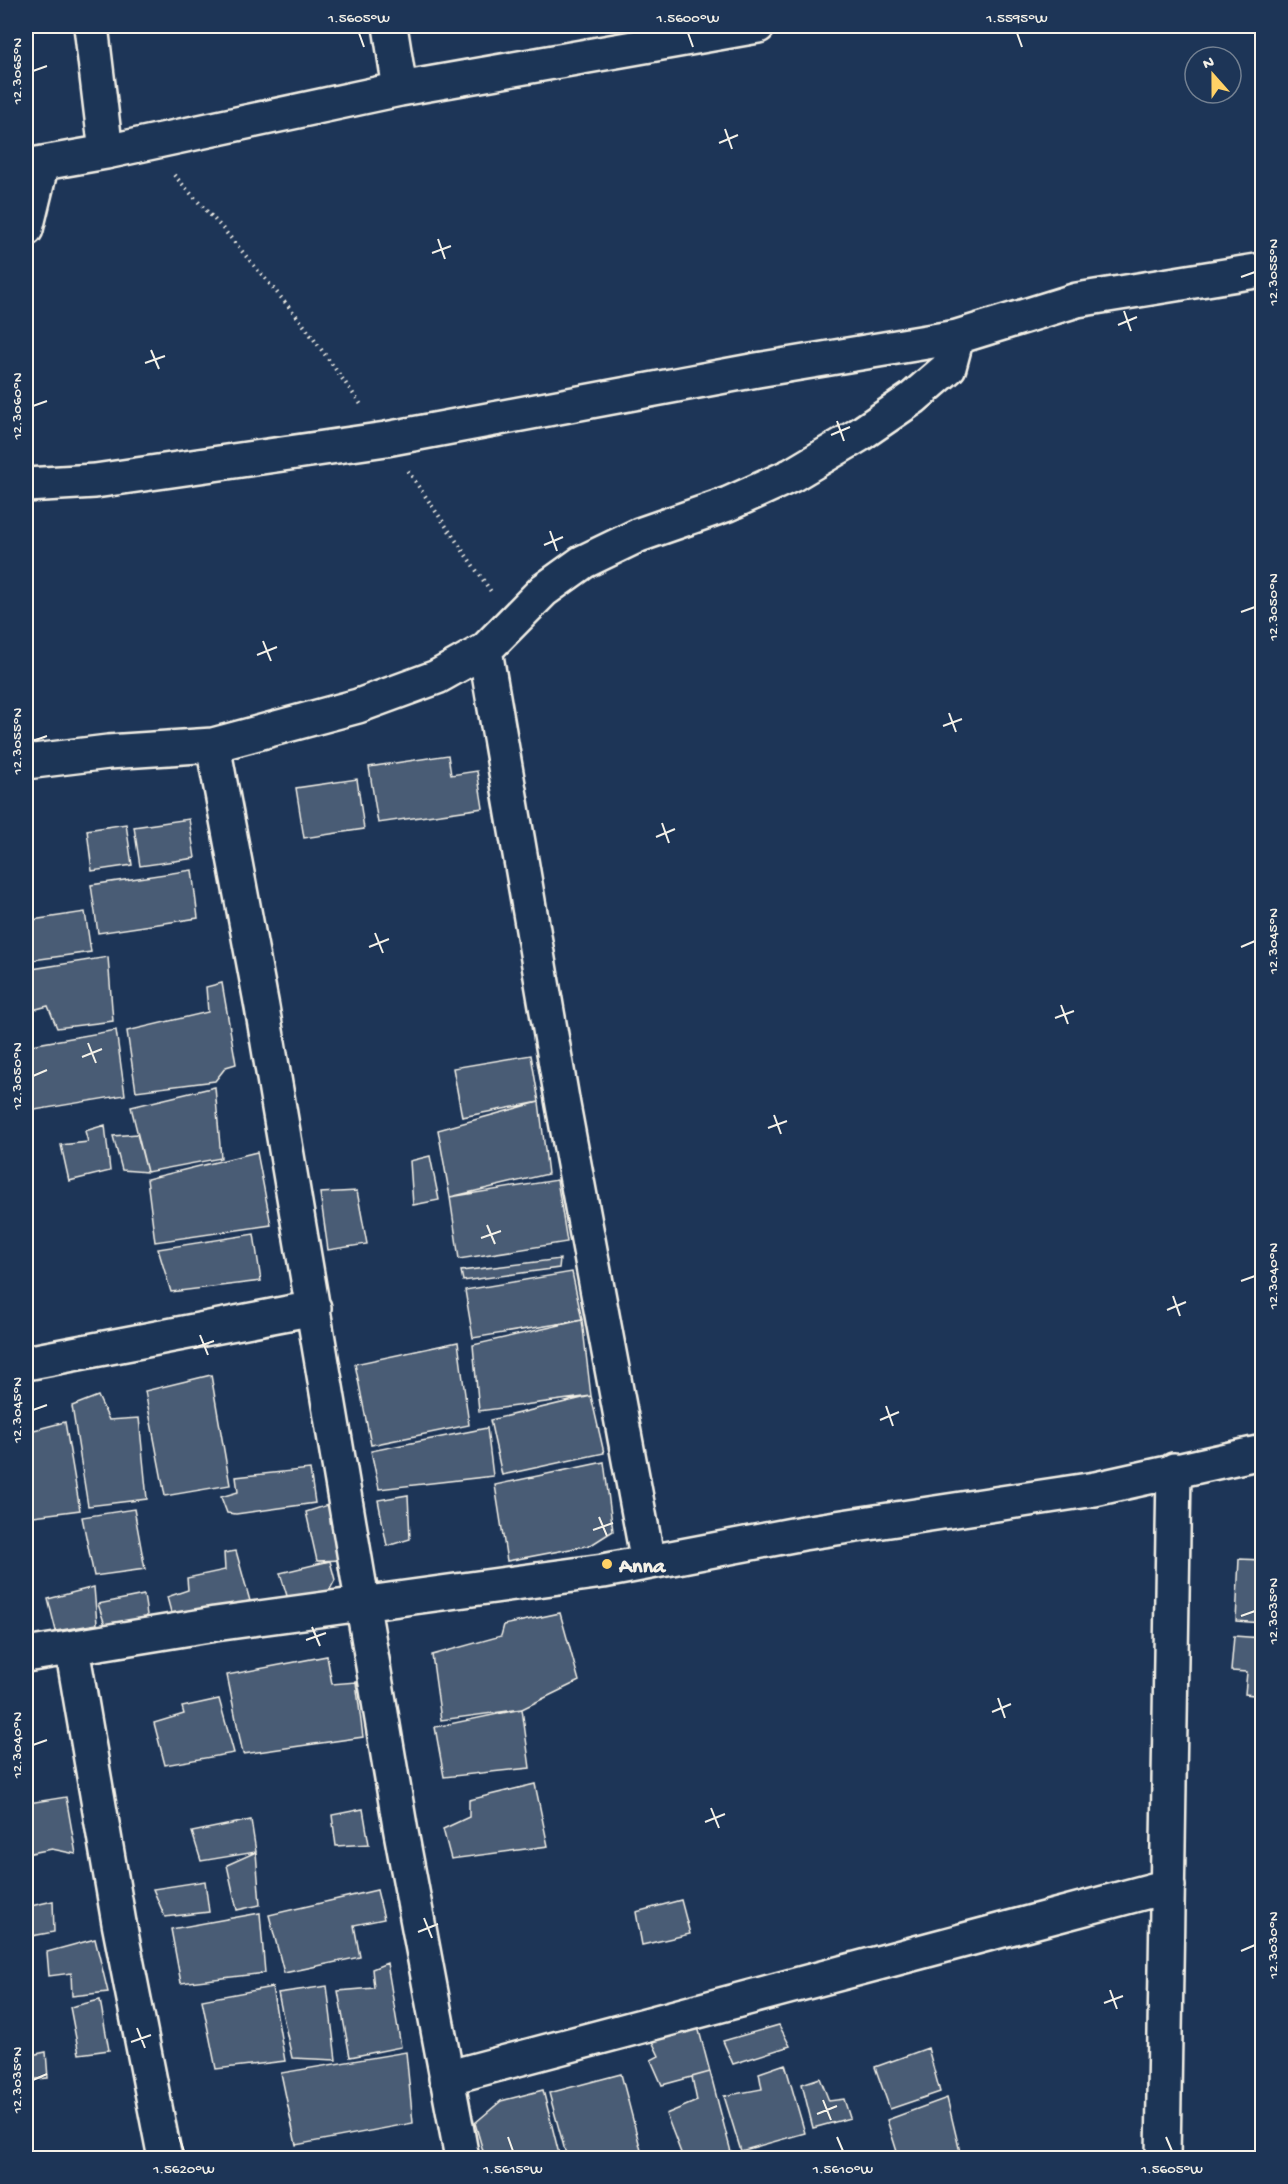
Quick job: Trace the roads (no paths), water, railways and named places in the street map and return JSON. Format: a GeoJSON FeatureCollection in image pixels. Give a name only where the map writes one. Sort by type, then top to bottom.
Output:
{"type":"FeatureCollection","features":[{"type":"Feature","properties":{"kind":"street"},"geometry":{"type":"LineString","coordinates":[[91,26],[106,152]]}},
{"type":"Feature","properties":{"kind":"street"},"geometry":{"type":"LineString","coordinates":[[390,26],[400,89]]}},
{"type":"Feature","properties":{"kind":"street"},"geometry":{"type":"LineString","coordinates":[[26,229],[34,164],[106,152],[400,89],[758,26]]}},
{"type":"Feature","properties":{"kind":"street"},"geometry":{"type":"LineString","coordinates":[[26,485],[95,481],[386,440],[758,370],[957,337],[1077,300],[1263,270]]}},
{"type":"Feature","properties":{"kind":"street"},"geometry":{"type":"LineString","coordinates":[[26,762],[108,752],[213,745],[358,706],[437,677],[485,650],[544,590],[583,562],[639,535],[728,504],[792,475],[859,435],[913,398],[949,367],[957,337]]}},
{"type":"Feature","properties":{"kind":"street"},"geometry":{"type":"LineString","coordinates":[[485,650],[563,1105],[648,1562]]}},
{"type":"Feature","properties":{"kind":"street"},"geometry":{"type":"LineString","coordinates":[[213,745],[262,1006],[401,1832],[462,2158]]}},
{"type":"Feature","properties":{"kind":"street"},"geometry":{"type":"LineString","coordinates":[[26,1363],[314,1308]]}},
{"type":"Feature","properties":{"kind":"street"},"geometry":{"type":"LineString","coordinates":[[26,1655],[215,1624],[603,1571],[803,1533],[1095,1489],[1263,1452]]}},
{"type":"Feature","properties":{"kind":"street"},"geometry":{"type":"LineString","coordinates":[[1164,2158],[1174,1470]]}},
{"type":"Feature","properties":{"kind":"street"},"geometry":{"type":"LineString","coordinates":[[72,1648],[119,1923],[165,2158]]}},
{"type":"Feature","properties":{"kind":"street"},"geometry":{"type":"LineString","coordinates":[[446,2078],[1168,1886]]}},
{"type":"Feature","properties":{"kind":"place","name":"Anna"},"geometry":{"type":"Point","coordinates":[607,1564]}}]}
